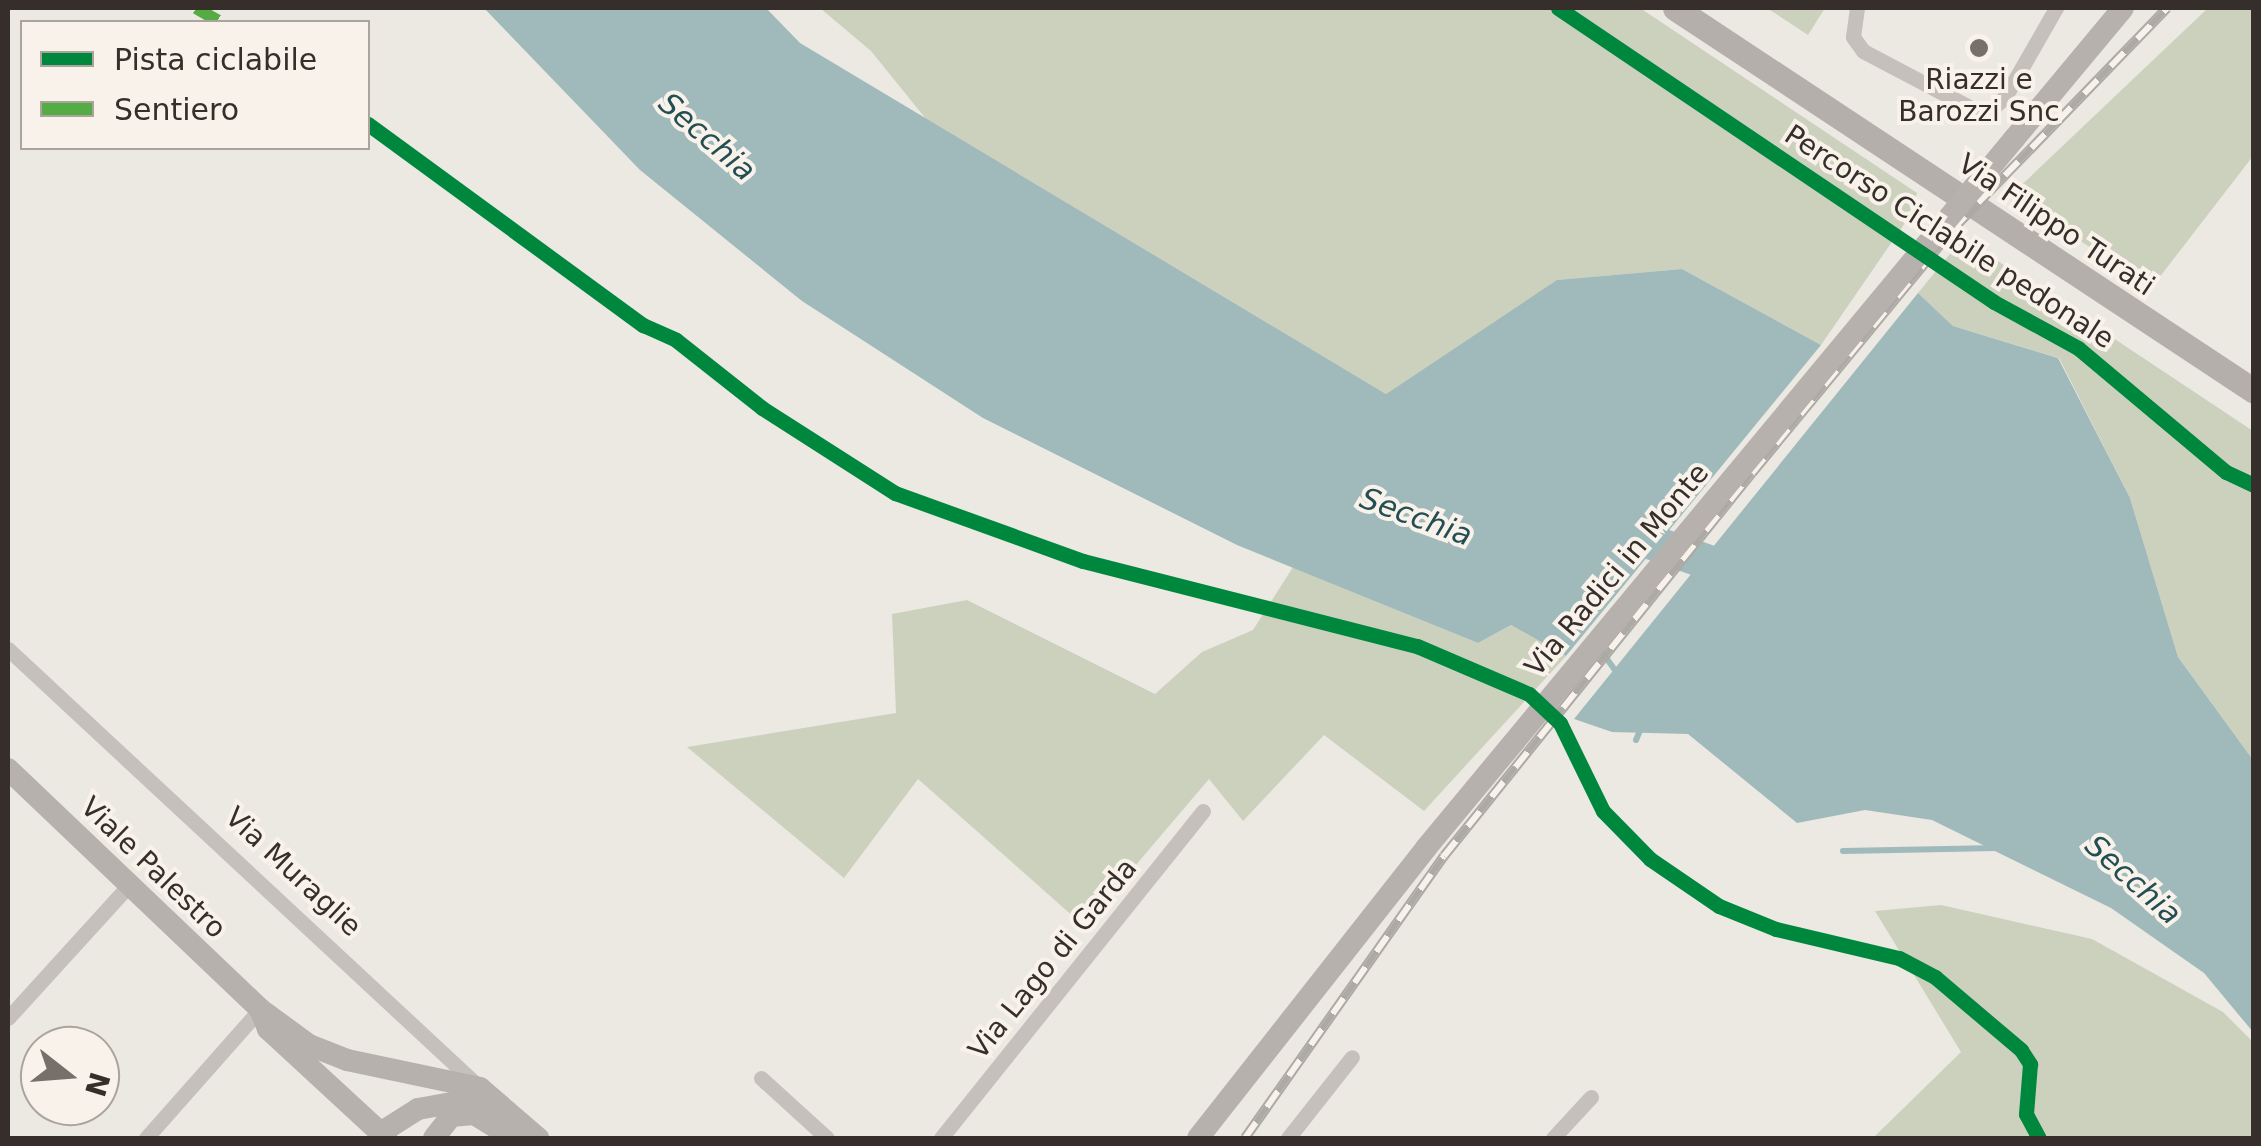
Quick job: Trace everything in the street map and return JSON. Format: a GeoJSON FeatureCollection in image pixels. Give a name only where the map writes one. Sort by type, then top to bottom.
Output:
{"type":"FeatureCollection","features":[{"type":"Feature","properties":{"kind":"main road","name":"Via Filippo Turati"},"geometry":{"type":"LineString","coordinates":[[1675,8],[2254,391]]}},
{"type":"Feature","properties":{"kind":"street"},"geometry":{"type":"LineString","coordinates":[[1857,8],[1853,37],[1863,51],[1977,111],[1993,108],[2005,97],[2056,8]]}},
{"type":"Feature","properties":{"kind":"street","name":"Via Radici in Monte"},"geometry":{"type":"LineString","coordinates":[[1198,1138],[1426,848],[2123,8]]}},
{"type":"Feature","properties":{"kind":"street","name":"Via Muraglie"},"geometry":{"type":"LineString","coordinates":[[8,648],[538,1138]]}},
{"type":"Feature","properties":{"kind":"street","name":"Viale Palestro"},"geometry":{"type":"LineString","coordinates":[[8,769],[127,887],[260,1009],[310,1045],[347,1060],[480,1088]]}},
{"type":"Feature","properties":{"kind":"street","name":"Via Lago di Garda"},"geometry":{"type":"LineString","coordinates":[[941,1138],[1203,811]]}},
{"type":"Feature","properties":{"kind":"street"},"geometry":{"type":"LineString","coordinates":[[8,1018],[127,887]]}},
{"type":"Feature","properties":{"kind":"street"},"geometry":{"type":"LineString","coordinates":[[146,1138],[260,1009]]}},
{"type":"Feature","properties":{"kind":"street","name":"Viale Palestro"},"geometry":{"type":"LineString","coordinates":[[260,1009],[268,1029],[381,1137]]}},
{"type":"Feature","properties":{"kind":"street"},"geometry":{"type":"LineString","coordinates":[[1288,1138],[1352,1057]]}},
{"type":"Feature","properties":{"kind":"street"},"geometry":{"type":"LineString","coordinates":[[761,1078],[828,1138]]}},
{"type":"Feature","properties":{"kind":"street"},"geometry":{"type":"LineString","coordinates":[[1552,1138],[1591,1097]]}},
{"type":"Feature","properties":{"kind":"street"},"geometry":{"type":"LineString","coordinates":[[381,1137],[418,1109],[468,1100],[494,1110],[525,1138]]}},
{"type":"Feature","properties":{"kind":"street"},"geometry":{"type":"LineString","coordinates":[[434,1138],[452,1116],[474,1114],[513,1138]]}},
{"type":"Feature","properties":{"kind":"green space"},"geometry":{"type":"Polygon","coordinates":[[[820,8],[1640,8],[1917,193],[1907,220],[1821,345],[1682,269],[1558,280],[1386,394],[926,119],[871,51],[820,8]]]}},
{"type":"Feature","properties":{"kind":"green space"},"geometry":{"type":"Polygon","coordinates":[[[1767,8],[1825,8],[1808,35],[1767,8]]]}},
{"type":"Feature","properties":{"kind":"green space"},"geometry":{"type":"Polygon","coordinates":[[[2208,8],[2253,8],[2253,156],[2152,287],[2010,196],[2208,8]]]}},
{"type":"Feature","properties":{"kind":"green space"},"geometry":{"type":"Polygon","coordinates":[[[1963,238],[2253,431],[2253,760],[2178,657],[2130,498],[2059,358],[1953,326],[1918,293],[1963,238]]]}},
{"type":"Feature","properties":{"kind":"green space"},"geometry":{"type":"Polygon","coordinates":[[[1293,567],[1478,643],[1511,625],[1566,656],[1424,811],[1324,735],[1243,821],[1209,779],[1084,926],[918,779],[844,878],[687,747],[896,713],[892,614],[967,600],[1155,694],[1202,652],[1253,630],[1293,567]]]}},
{"type":"Feature","properties":{"kind":"green space"},"geometry":{"type":"Polygon","coordinates":[[[1941,905],[2092,939],[2223,1012],[2253,1042],[2253,1138],[1873,1138],[1961,1052],[1875,911],[1941,905]]]}},
{"type":"Feature","properties":{"kind":"water"},"geometry":{"type":"Polygon","coordinates":[[[484,8],[766,8],[800,43],[1386,394],[1557,280],[1682,269],[1821,345],[1566,656],[1511,625],[1478,643],[1237,545],[983,418],[802,301],[640,170],[484,8]]]}},
{"type":"Feature","properties":{"kind":"water"},"geometry":{"type":"Polygon","coordinates":[[[1918,293],[1953,326],[2058,358],[2130,498],[2178,657],[2253,760],[2253,1032],[2204,973],[2111,908],[1932,820],[1865,810],[1797,823],[1688,734],[1612,732],[1574,719],[1918,293]]]}},
{"type":"Feature","properties":{"kind":"waterway","name":"Secchia"},"geometry":{"type":"LineString","coordinates":[[1612,546],[1643,539],[1748,576]]}},
{"type":"Feature","properties":{"kind":"waterway"},"geometry":{"type":"LineString","coordinates":[[1599,648],[1618,674]]}},
{"type":"Feature","properties":{"kind":"waterway"},"geometry":{"type":"LineString","coordinates":[[1636,740],[1642,726]]}},
{"type":"Feature","properties":{"kind":"waterway"},"geometry":{"type":"LineString","coordinates":[[1843,851],[1997,848]]}},
{"type":"Feature","properties":{"kind":"railway"},"geometry":{"type":"LineString","coordinates":[[1245,1138],[1444,856],[1752,473],[1952,230],[2167,8]]}},
{"type":"Feature","properties":{"kind":"marked path"},"geometry":{"type":"LineString","coordinates":[[196,8],[217,20]]}},
{"type":"Feature","properties":{"kind":"cycle path","name":"Percorso Ciclabile pedonale"},"geometry":{"type":"LineString","coordinates":[[1558,8],[1994,302],[2078,348],[2226,472],[2254,485]]}},
{"type":"Feature","properties":{"kind":"cycle path"},"geometry":{"type":"LineString","coordinates":[[370,125],[643,325],[676,340],[762,408],[895,493],[1083,561],[1417,646],[1529,694],[1560,723],[1603,811],[1650,859],[1719,906],[1776,929],[1899,958],[1935,977],[2021,1050],[2030,1064],[2026,1114],[2039,1138]]}},
{"type":"Feature","properties":{"kind":"place","name":"Riazzi e Barozzi Snc"},"geometry":{"type":"Point","coordinates":[1979,48]}}]}
